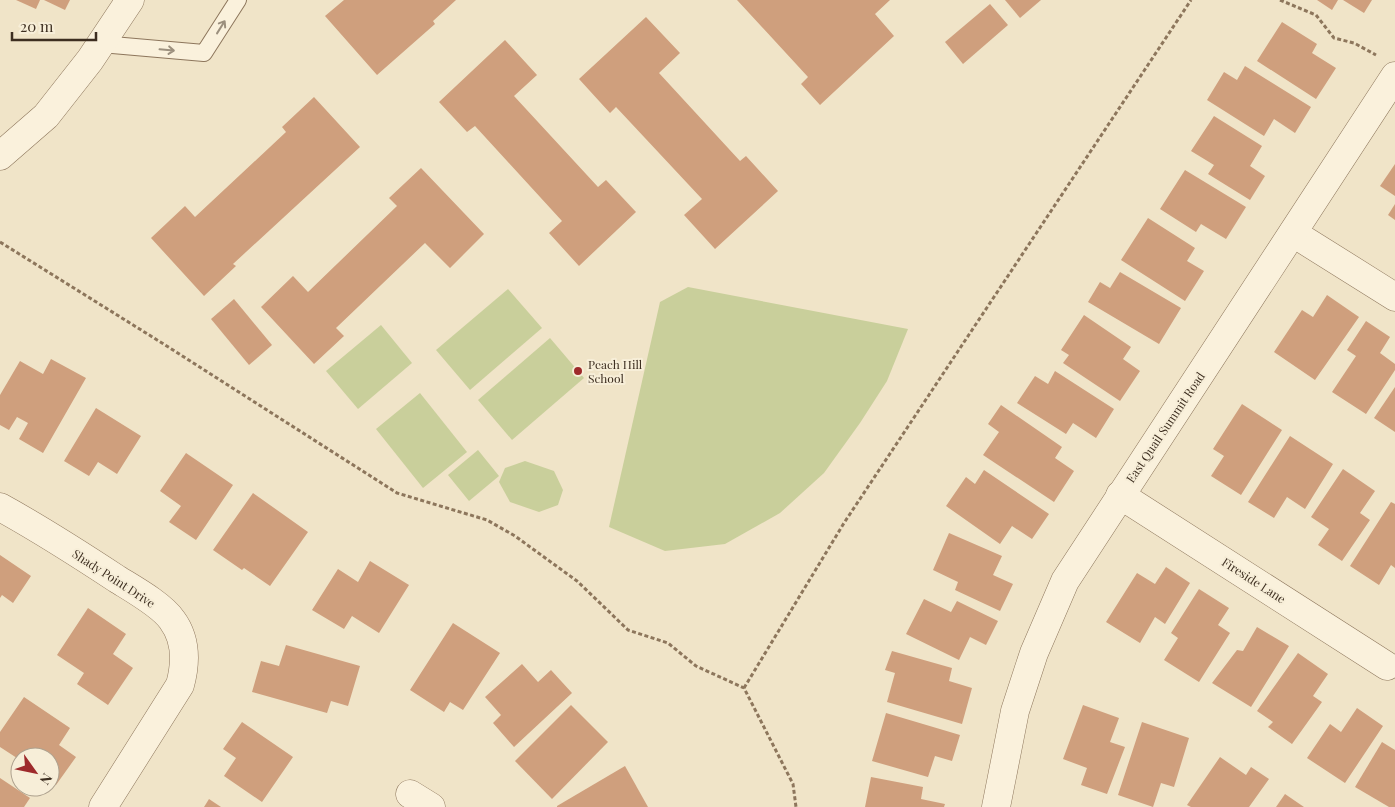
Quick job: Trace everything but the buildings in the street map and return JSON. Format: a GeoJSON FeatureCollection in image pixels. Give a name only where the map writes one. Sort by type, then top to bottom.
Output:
{"type":"FeatureCollection","features":[{"type":"Feature","properties":{"kind":"street"},"geometry":{"type":"LineString","coordinates":[[0,156],[46,116],[101,44],[130,0]]}},
{"type":"Feature","properties":{"kind":"street","name":"East Quail Summit Road"},"geometry":{"type":"LineString","coordinates":[[996,807],[1015,711],[1034,653],[1065,581],[1395,76]]}},
{"type":"Feature","properties":{"kind":"street"},"geometry":{"type":"LineString","coordinates":[[1293,233],[1395,297]]}},
{"type":"Feature","properties":{"kind":"street","name":"Fireside Lane"},"geometry":{"type":"LineString","coordinates":[[1120,495],[1387,666]]}},
{"type":"Feature","properties":{"kind":"street","name":"Shady Point Drive"},"geometry":{"type":"LineString","coordinates":[[0,507],[149,599],[172,619],[184,647],[185,667],[180,685],[103,807]]}},
{"type":"Feature","properties":{"kind":"lane"},"geometry":{"type":"LineString","coordinates":[[101,44],[204,53],[238,0]]}},
{"type":"Feature","properties":{"kind":"path"},"geometry":{"type":"LineString","coordinates":[[744,688],[844,523],[1191,0]]}},
{"type":"Feature","properties":{"kind":"path"},"geometry":{"type":"LineString","coordinates":[[1280,0],[1316,15],[1334,38],[1354,43],[1376,55]]}},
{"type":"Feature","properties":{"kind":"path"},"geometry":{"type":"LineString","coordinates":[[0,242],[397,493],[487,520],[515,536],[577,582],[628,630],[668,643],[696,666],[744,688],[793,784],[796,807]]}},
{"type":"Feature","properties":{"kind":"green space"},"geometry":{"type":"Polygon","coordinates":[[[688,287],[908,329],[887,381],[824,473],[780,513],[725,544],[665,551],[609,527],[660,302],[688,287]]]}},
{"type":"Feature","properties":{"kind":"green space"},"geometry":{"type":"Polygon","coordinates":[[[508,289],[542,328],[470,390],[436,350],[508,289]]]}},
{"type":"Feature","properties":{"kind":"green space"},"geometry":{"type":"Polygon","coordinates":[[[381,325],[412,363],[358,409],[326,371],[381,325]]]}},
{"type":"Feature","properties":{"kind":"green space"},"geometry":{"type":"Polygon","coordinates":[[[550,338],[584,378],[512,440],[478,400],[550,338]]]}},
{"type":"Feature","properties":{"kind":"green space"},"geometry":{"type":"Polygon","coordinates":[[[420,393],[467,452],[423,488],[376,429],[420,393]]]}},
{"type":"Feature","properties":{"kind":"green space"},"geometry":{"type":"Polygon","coordinates":[[[478,450],[499,476],[469,501],[448,475],[478,450]]]}},
{"type":"Feature","properties":{"kind":"green space"},"geometry":{"type":"Polygon","coordinates":[[[525,461],[554,471],[563,490],[558,505],[539,512],[510,502],[499,482],[505,468],[525,461]]]}},
{"type":"Feature","properties":{"kind":"place","name":"Peach Hill School"},"geometry":{"type":"Point","coordinates":[578,371]}}]}
